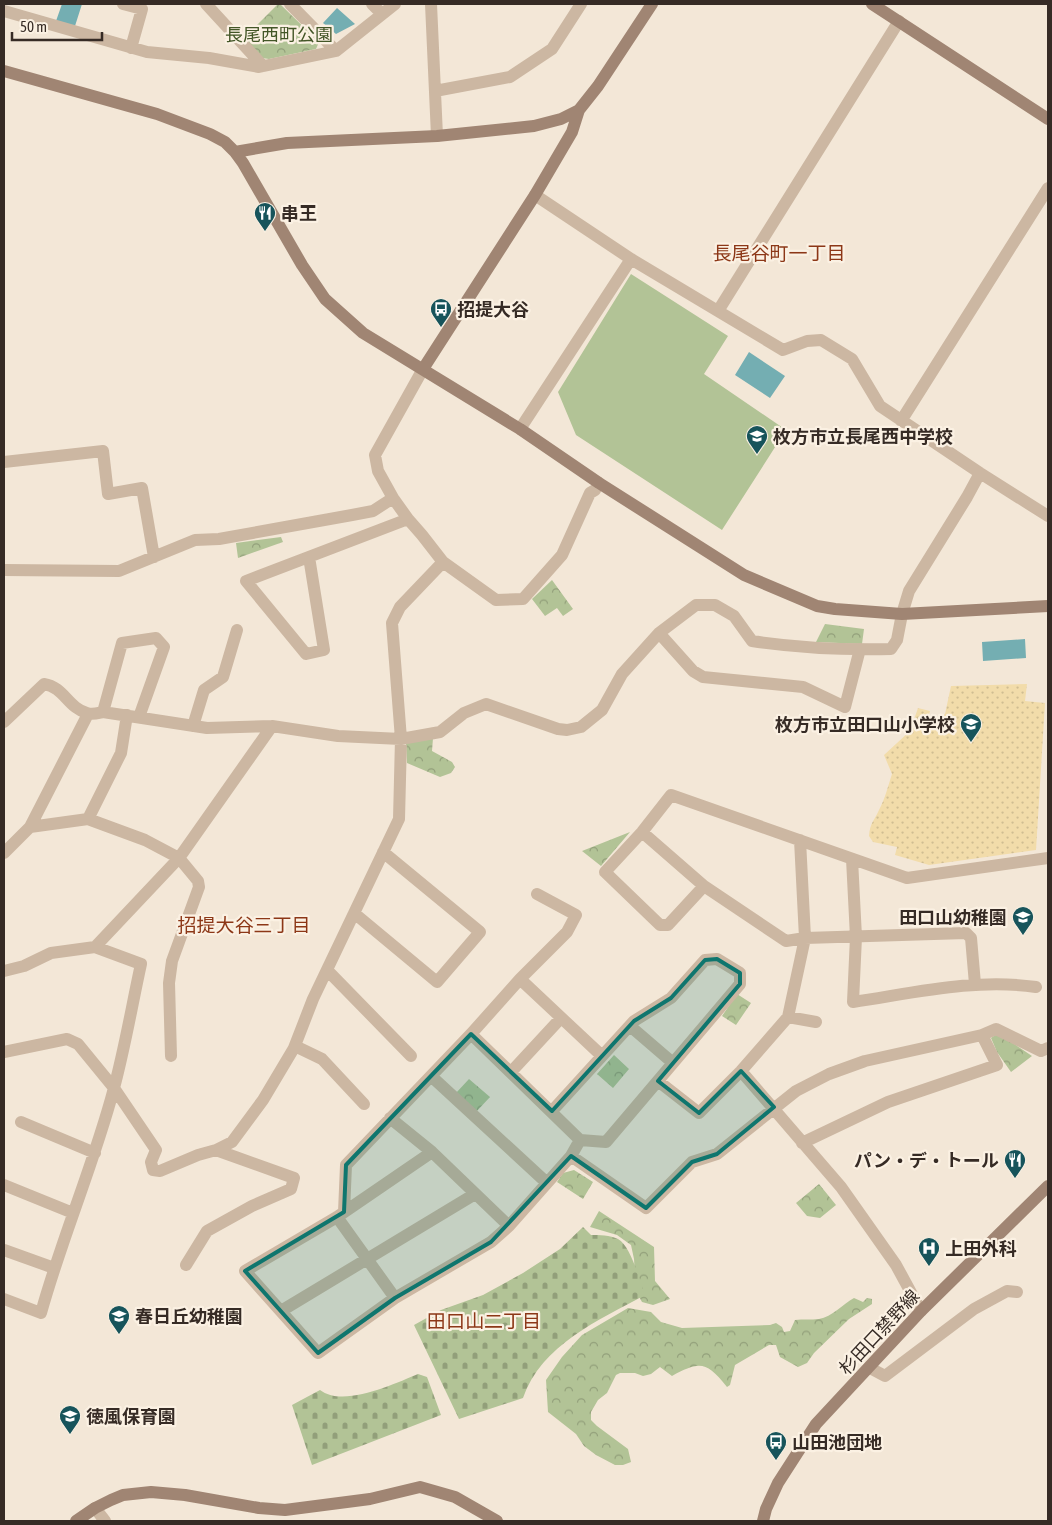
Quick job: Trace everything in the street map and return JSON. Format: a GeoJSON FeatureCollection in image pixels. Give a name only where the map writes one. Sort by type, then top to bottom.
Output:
{"type":"FeatureCollection","features":[{"type":"Feature","properties":{"kind":"street"},"geometry":{"type":"LineString","coordinates":[[123,4],[142,9],[132,48]]}},
{"type":"Feature","properties":{"kind":"street"},"geometry":{"type":"LineString","coordinates":[[206,4],[263,66]]}},
{"type":"Feature","properties":{"kind":"street"},"geometry":{"type":"LineString","coordinates":[[290,4],[336,51]]}},
{"type":"Feature","properties":{"kind":"street"},"geometry":{"type":"LineString","coordinates":[[372,4],[382,14]]}},
{"type":"Feature","properties":{"kind":"street"},"geometry":{"type":"LineString","coordinates":[[4,11],[147,52],[209,58],[259,67],[336,51],[394,4]]}},
{"type":"Feature","properties":{"kind":"street"},"geometry":{"type":"LineString","coordinates":[[431,4],[437,136]]}},
{"type":"Feature","properties":{"kind":"street"},"geometry":{"type":"LineString","coordinates":[[435,91],[510,77],[552,49],[581,4]]}},
{"type":"Feature","properties":{"kind":"street"},"geometry":{"type":"LineString","coordinates":[[599,483],[595,490],[590,493],[562,555],[523,598],[496,600],[443,562],[408,520],[393,498],[378,471],[375,455],[423,369],[535,195],[572,132],[579,110],[598,86],[652,4]]}},
{"type":"Feature","properties":{"kind":"street"},"geometry":{"type":"LineString","coordinates":[[872,4],[1048,119]]}},
{"type":"Feature","properties":{"kind":"street"},"geometry":{"type":"LineString","coordinates":[[718,311],[899,21]]}},
{"type":"Feature","properties":{"kind":"street"},"geometry":{"type":"LineString","coordinates":[[4,71],[157,114],[210,134],[225,142],[235,152],[292,244],[302,265],[325,299],[363,333],[520,429],[599,483],[744,575],[817,606],[902,614],[1048,606]]}},
{"type":"Feature","properties":{"kind":"street"},"geometry":{"type":"LineString","coordinates":[[235,152],[287,143],[437,136],[534,126],[561,119],[579,110]]}},
{"type":"Feature","properties":{"kind":"street"},"geometry":{"type":"LineString","coordinates":[[901,421],[1048,188]]}},
{"type":"Feature","properties":{"kind":"street"},"geometry":{"type":"LineString","coordinates":[[535,195],[631,258],[783,350],[807,341],[821,340],[852,359],[880,406],[1048,516]]}},
{"type":"Feature","properties":{"kind":"street"},"geometry":{"type":"LineString","coordinates":[[520,429],[631,258]]}},
{"type":"Feature","properties":{"kind":"street"},"geometry":{"type":"LineString","coordinates":[[4,462],[103,451],[108,494],[142,488],[154,557]]}},
{"type":"Feature","properties":{"kind":"street"},"geometry":{"type":"LineString","coordinates":[[4,722],[44,684],[54,686],[75,707],[88,714],[103,712],[207,728],[272,726],[338,736],[401,739],[440,732],[464,713],[486,704],[558,729],[567,730],[581,727],[602,710],[622,674],[658,633],[696,604],[715,605],[734,616],[752,641],[860,649],[891,649],[897,640],[909,591],[967,498],[980,473]]}},
{"type":"Feature","properties":{"kind":"street"},"geometry":{"type":"LineString","coordinates":[[4,570],[119,571],[195,540],[220,539],[373,510],[393,498]]}},
{"type":"Feature","properties":{"kind":"street"},"geometry":{"type":"LineString","coordinates":[[309,557],[324,650],[306,654],[246,581],[309,557],[408,520]]}},
{"type":"Feature","properties":{"kind":"street"},"geometry":{"type":"LineString","coordinates":[[4,1052],[67,1039],[78,1044],[114,1088],[156,1150],[150,1162],[153,1170],[160,1171],[232,1142],[263,1100],[295,1046],[327,970],[399,820],[401,739],[392,623],[400,606],[443,562]]}},
{"type":"Feature","properties":{"kind":"street"},"geometry":{"type":"LineString","coordinates":[[194,726],[204,690],[223,677],[237,630]]}},
{"type":"Feature","properties":{"kind":"street"},"geometry":{"type":"LineString","coordinates":[[658,633],[693,671],[703,677],[803,687],[845,707],[860,649]]}},
{"type":"Feature","properties":{"kind":"street"},"geometry":{"type":"LineString","coordinates":[[88,819],[121,753],[133,716],[164,647],[156,638],[122,643],[103,712]]}},
{"type":"Feature","properties":{"kind":"street"},"geometry":{"type":"LineString","coordinates":[[4,853],[30,827],[88,714]]}},
{"type":"Feature","properties":{"kind":"street"},"geometry":{"type":"LineString","coordinates":[[95,947],[179,858],[272,726]]}},
{"type":"Feature","properties":{"kind":"street"},"geometry":{"type":"LineString","coordinates":[[704,886],[668,925],[660,925],[605,872],[642,832],[671,795],[907,878],[1048,858]]}},
{"type":"Feature","properties":{"kind":"street"},"geometry":{"type":"LineString","coordinates":[[30,827],[88,819],[145,840],[179,858],[198,881],[199,886],[172,961],[169,983],[171,1056]]}},
{"type":"Feature","properties":{"kind":"street"},"geometry":{"type":"LineString","coordinates":[[642,832],[704,886],[786,941],[805,938],[966,933],[971,938],[975,984]]}},
{"type":"Feature","properties":{"kind":"street"},"geometry":{"type":"LineString","coordinates":[[658,1081],[699,1113],[741,1071],[788,1017],[805,938],[800,840]]}},
{"type":"Feature","properties":{"kind":"street"},"geometry":{"type":"LineString","coordinates":[[354,913],[437,982],[480,932],[383,852]]}},
{"type":"Feature","properties":{"kind":"street"},"geometry":{"type":"LineString","coordinates":[[852,859],[856,937],[853,1002],[975,984],[1013,984],[1036,987]]}},
{"type":"Feature","properties":{"kind":"street"},"geometry":{"type":"LineString","coordinates":[[395,1298],[366,1258],[340,1214],[346,1165],[566,932],[576,915],[537,894]]}},
{"type":"Feature","properties":{"kind":"street"},"geometry":{"type":"LineString","coordinates":[[4,971],[24,966],[51,952],[95,947],[141,964],[114,1088],[94,1153],[54,1268],[41,1313],[4,1299]]}},
{"type":"Feature","properties":{"kind":"street"},"geometry":{"type":"LineString","coordinates":[[471,1034],[580,1140],[606,1142],[740,984],[740,973],[717,959],[705,960],[671,998],[634,1021],[552,1111]]}},
{"type":"Feature","properties":{"kind":"street"},"geometry":{"type":"LineString","coordinates":[[327,970],[411,1056]]}},
{"type":"Feature","properties":{"kind":"street"},"geometry":{"type":"LineString","coordinates":[[520,979],[601,1056]]}},
{"type":"Feature","properties":{"kind":"street"},"geometry":{"type":"LineString","coordinates":[[788,1017],[816,1022]]}},
{"type":"Feature","properties":{"kind":"street"},"geometry":{"type":"LineString","coordinates":[[511,1072],[561,1018]]}},
{"type":"Feature","properties":{"kind":"street"},"geometry":{"type":"LineString","coordinates":[[630,1026],[673,1063]]}},
{"type":"Feature","properties":{"kind":"street"},"geometry":{"type":"LineString","coordinates":[[570,1156],[646,1208],[692,1162],[717,1154],[796,1091],[829,1074],[865,1061],[982,1035],[996,1029],[1041,1051],[1048,1048]]}},
{"type":"Feature","properties":{"kind":"street"},"geometry":{"type":"LineString","coordinates":[[802,1143],[888,1102],[997,1066],[982,1035]]}},
{"type":"Feature","properties":{"kind":"street"},"geometry":{"type":"LineString","coordinates":[[295,1046],[322,1058],[364,1104]]}},
{"type":"Feature","properties":{"kind":"street"},"geometry":{"type":"LineString","coordinates":[[741,1071],[841,1187],[896,1265],[921,1310]]}},
{"type":"Feature","properties":{"kind":"street"},"geometry":{"type":"LineString","coordinates":[[430,1076],[547,1183]]}},
{"type":"Feature","properties":{"kind":"street"},"geometry":{"type":"LineString","coordinates":[[390,1118],[432,1152],[509,1226]]}},
{"type":"Feature","properties":{"kind":"street"},"geometry":{"type":"LineString","coordinates":[[22,1122],[94,1153]]}},
{"type":"Feature","properties":{"kind":"street"},"geometry":{"type":"LineString","coordinates":[[432,1152],[340,1214],[246,1270],[318,1353],[395,1298],[491,1242],[509,1226],[547,1183],[570,1156],[580,1140]]}},
{"type":"Feature","properties":{"kind":"street"},"geometry":{"type":"LineString","coordinates":[[186,1265],[207,1231],[252,1206],[291,1189],[294,1178],[216,1150]]}},
{"type":"Feature","properties":{"kind":"street"},"geometry":{"type":"LineString","coordinates":[[4,1186],[73,1213]]}},
{"type":"Feature","properties":{"kind":"street","name":"杉田口禁野線"},"geometry":{"type":"LineString","coordinates":[[763,1521],[766,1509],[778,1483],[816,1424],[870,1368],[921,1310],[1048,1186]]}},
{"type":"Feature","properties":{"kind":"street"},"geometry":{"type":"LineString","coordinates":[[281,1311],[475,1194]]}},
{"type":"Feature","properties":{"kind":"street"},"geometry":{"type":"LineString","coordinates":[[4,1250],[54,1268]]}},
{"type":"Feature","properties":{"kind":"street"},"geometry":{"type":"LineString","coordinates":[[870,1368],[885,1376],[974,1309],[1007,1291],[1017,1292]]}},
{"type":"Feature","properties":{"kind":"street"},"geometry":{"type":"LineString","coordinates":[[76,1521],[95,1508],[123,1495],[151,1492],[185,1495],[259,1508],[285,1510],[370,1499],[420,1487],[456,1497],[497,1521]]}},
{"type":"Feature","properties":{"kind":"street"},"geometry":{"type":"LineString","coordinates":[[95,1508],[105,1521]]}},
{"type":"Feature","properties":{"kind":"highlighted area"},"geometry":{"type":"Polygon","coordinates":[[[717,959],[740,973],[740,984],[658,1081],[699,1113],[741,1071],[774,1107],[717,1154],[692,1162],[646,1208],[571,1156],[491,1242],[395,1298],[318,1353],[245,1271],[344,1212],[346,1165],[471,1034],[552,1111],[634,1021],[671,998],[705,960],[717,959]]]}},
{"type":"Feature","properties":{"kind":"green space","name":"長尾西町公園"},"geometry":{"type":"Polygon","coordinates":[[[278,4],[319,42],[316,49],[269,59],[262,58],[243,39],[278,4]]]}},
{"type":"Feature","properties":{"kind":"green space"},"geometry":{"type":"Polygon","coordinates":[[[631,274],[728,336],[704,374],[786,430],[722,530],[576,435],[558,392],[631,274]]]}},
{"type":"Feature","properties":{"kind":"green space"},"geometry":{"type":"Polygon","coordinates":[[[281,537],[283,542],[238,558],[236,543],[281,537]]]}},
{"type":"Feature","properties":{"kind":"green space"},"geometry":{"type":"Polygon","coordinates":[[[552,580],[573,609],[563,616],[557,608],[545,616],[532,599],[552,580]]]}},
{"type":"Feature","properties":{"kind":"green space"},"geometry":{"type":"Polygon","coordinates":[[[825,624],[864,629],[862,644],[816,642],[825,624]]]}},
{"type":"Feature","properties":{"kind":"green space"},"geometry":{"type":"Polygon","coordinates":[[[433,738],[432,751],[452,762],[455,767],[451,773],[440,777],[407,763],[406,743],[433,738]]]}},
{"type":"Feature","properties":{"kind":"green space"},"geometry":{"type":"Polygon","coordinates":[[[630,832],[601,866],[582,851],[630,832]]]}},
{"type":"Feature","properties":{"kind":"green space"},"geometry":{"type":"Polygon","coordinates":[[[737,994],[751,1003],[736,1025],[722,1016],[737,994]]]}},
{"type":"Feature","properties":{"kind":"green space"},"geometry":{"type":"Polygon","coordinates":[[[998,1033],[1032,1056],[1011,1072],[997,1052],[991,1038],[998,1033]]]}},
{"type":"Feature","properties":{"kind":"green space"},"geometry":{"type":"Polygon","coordinates":[[[614,1055],[629,1069],[613,1088],[597,1074],[614,1055]]]}},
{"type":"Feature","properties":{"kind":"green space"},"geometry":{"type":"Polygon","coordinates":[[[469,1079],[490,1097],[476,1112],[456,1093],[469,1079]]]}},
{"type":"Feature","properties":{"kind":"green space"},"geometry":{"type":"Polygon","coordinates":[[[574,1170],[593,1182],[583,1199],[557,1182],[563,1173],[574,1170]]]}},
{"type":"Feature","properties":{"kind":"green space"},"geometry":{"type":"Polygon","coordinates":[[[819,1184],[836,1205],[820,1218],[807,1216],[796,1203],[819,1184]]]}},
{"type":"Feature","properties":{"kind":"green space"},"geometry":{"type":"Polygon","coordinates":[[[599,1211],[654,1247],[655,1281],[670,1299],[653,1305],[642,1302],[636,1291],[631,1245],[617,1235],[590,1227],[599,1211]]]}},
{"type":"Feature","properties":{"kind":"green space"},"geometry":{"type":"Polygon","coordinates":[[[583,1227],[591,1235],[612,1237],[623,1243],[631,1256],[645,1295],[591,1325],[557,1349],[543,1363],[532,1379],[523,1398],[459,1419],[414,1325],[441,1310],[483,1295],[523,1273],[560,1249],[583,1227]]]}},
{"type":"Feature","properties":{"kind":"green space"},"geometry":{"type":"Polygon","coordinates":[[[854,1298],[863,1302],[867,1298],[872,1299],[872,1304],[849,1319],[814,1353],[807,1363],[798,1367],[780,1357],[776,1345],[769,1345],[735,1365],[730,1385],[727,1387],[713,1372],[702,1366],[689,1368],[672,1376],[660,1367],[651,1374],[643,1376],[635,1373],[620,1373],[616,1375],[607,1393],[598,1400],[591,1412],[591,1420],[628,1449],[631,1462],[623,1465],[615,1465],[596,1455],[584,1446],[576,1434],[548,1412],[546,1380],[562,1357],[582,1335],[628,1308],[651,1312],[661,1322],[682,1328],[770,1325],[776,1323],[782,1327],[784,1332],[790,1331],[795,1320],[824,1318],[854,1298]]]}},
{"type":"Feature","properties":{"kind":"green space"},"geometry":{"type":"Polygon","coordinates":[[[418,1374],[427,1377],[441,1415],[312,1465],[292,1405],[320,1390],[330,1395],[342,1396],[369,1393],[418,1374]]]}},
{"type":"Feature","properties":{"kind":"sand","name":"枚方市立田口山小学校"},"geometry":{"type":"Polygon","coordinates":[[[1027,684],[1025,701],[1045,703],[1036,850],[929,865],[895,855],[897,847],[873,842],[869,836],[870,828],[883,801],[892,774],[884,755],[910,731],[918,708],[930,711],[926,725],[945,714],[951,686],[1027,684]]]}},
{"type":"Feature","properties":{"kind":"water"},"geometry":{"type":"Polygon","coordinates":[[[62,4],[82,4],[75,26],[56,21],[62,4]]]}},
{"type":"Feature","properties":{"kind":"water"},"geometry":{"type":"Polygon","coordinates":[[[337,8],[355,24],[336,34],[323,23],[337,8]]]}},
{"type":"Feature","properties":{"kind":"water"},"geometry":{"type":"Polygon","coordinates":[[[749,352],[785,376],[770,398],[735,375],[749,352]]]}},
{"type":"Feature","properties":{"kind":"water"},"geometry":{"type":"Polygon","coordinates":[[[1025,639],[1026,658],[983,661],[982,642],[1025,639]]]}},
{"type":"Feature","properties":{"kind":"place","name":"串王"},"geometry":{"type":"Point","coordinates":[265,232]}},
{"type":"Feature","properties":{"kind":"place","name":"招提大谷"},"geometry":{"type":"Point","coordinates":[441,328]}},
{"type":"Feature","properties":{"kind":"place","name":"枚方市立長尾西中学校"},"geometry":{"type":"Point","coordinates":[757,455]}},
{"type":"Feature","properties":{"kind":"place","name":"枚方市立田口山小学校"},"geometry":{"type":"Point","coordinates":[971,743]}},
{"type":"Feature","properties":{"kind":"place","name":"田口山幼稚園"},"geometry":{"type":"Point","coordinates":[1023,936]}},
{"type":"Feature","properties":{"kind":"place","name":"パン・デ・トール"},"geometry":{"type":"Point","coordinates":[1015,1179]}},
{"type":"Feature","properties":{"kind":"place","name":"上田外科"},"geometry":{"type":"Point","coordinates":[929,1267]}},
{"type":"Feature","properties":{"kind":"place","name":"春日丘幼稚園"},"geometry":{"type":"Point","coordinates":[119,1335]}},
{"type":"Feature","properties":{"kind":"place","name":"徳風保育園"},"geometry":{"type":"Point","coordinates":[70,1435]}},
{"type":"Feature","properties":{"kind":"place","name":"山田池団地"},"geometry":{"type":"Point","coordinates":[776,1461]}},
{"type":"Feature","properties":{"kind":"district","name":"長尾谷町一丁目"},"geometry":{"type":"Point","coordinates":[779,253]}},
{"type":"Feature","properties":{"kind":"district","name":"招提大谷三丁目"},"geometry":{"type":"Point","coordinates":[244,925]}},
{"type":"Feature","properties":{"kind":"district","name":"田口山二丁目"},"geometry":{"type":"Point","coordinates":[484,1321]}}]}
